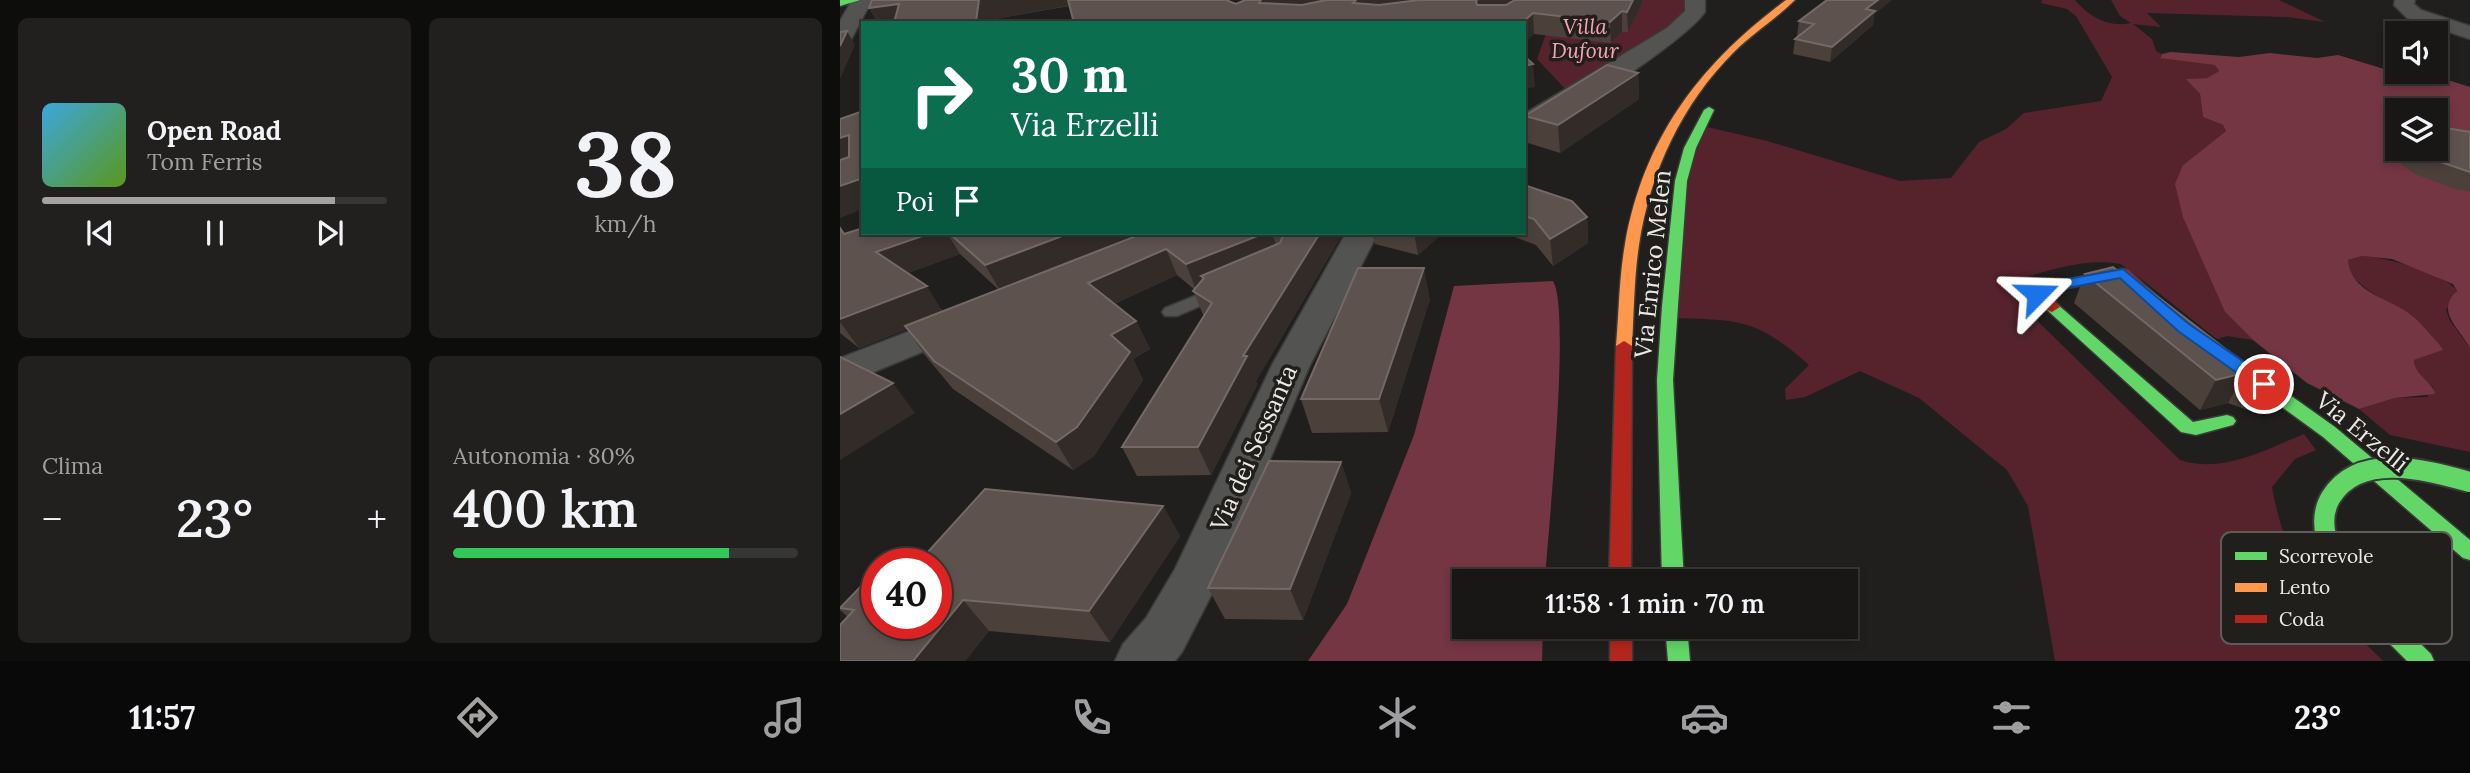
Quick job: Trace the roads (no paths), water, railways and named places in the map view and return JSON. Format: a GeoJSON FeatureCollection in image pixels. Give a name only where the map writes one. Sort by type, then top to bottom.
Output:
{"type":"FeatureCollection","features":[{"type":"Feature","properties":{"kind":"main road"},"geometry":{"type":"LineString","coordinates":[[1772,13],[1791,0]]}},
{"type":"Feature","properties":{"kind":"main road"},"geometry":{"type":"LineString","coordinates":[[1772,13],[1802,0]]}},
{"type":"Feature","properties":{"kind":"main road"},"geometry":{"type":"LineString","coordinates":[[1742,62],[1770,33],[1813,0]]}},
{"type":"Feature","properties":{"kind":"main road","name":"Via Enrico Melen"},"geometry":{"type":"LineString","coordinates":[[1620,569],[1621,387],[1632,245],[1647,178],[1681,108],[1710,68],[1740,37],[1772,13]]}},
{"type":"Feature","properties":{"kind":"main road","name":"Via Enrico Melen"},"geometry":{"type":"LineString","coordinates":[[1673,569],[1665,380],[1678,214],[1690,148],[1719,92]]}},
{"type":"Feature","properties":{"kind":"main road","name":"Via Erzelli"},"geometry":{"type":"LineString","coordinates":[[2227,421],[2196,429],[2187,427],[2036,292],[2039,288],[2118,272],[2127,275],[2160,309],[2329,432],[2446,532]]}},
{"type":"Feature","properties":{"kind":"main road"},"geometry":{"type":"LineString","coordinates":[[2326,532],[2323,517],[2332,489],[2355,473],[2376,469],[2417,470],[2470,482]]}},
{"type":"Feature","properties":{"kind":"main road","name":"Via Erzelli"},"geometry":{"type":"LineString","coordinates":[[2452,537],[2470,552]]}},
{"type":"Feature","properties":{"kind":"main road"},"geometry":{"type":"LineString","coordinates":[[1621,639],[1621,661]]}},
{"type":"Feature","properties":{"kind":"main road"},"geometry":{"type":"LineString","coordinates":[[1677,639],[1679,661]]}},
{"type":"Feature","properties":{"kind":"main road"},"geometry":{"type":"LineString","coordinates":[[2406,644],[2423,661]]}},
{"type":"Feature","properties":{"kind":"street"},"geometry":{"type":"LineString","coordinates":[[1526,124],[1572,99],[1675,33],[1695,12],[1695,0]]}},
{"type":"Feature","properties":{"kind":"street"},"geometry":{"type":"LineString","coordinates":[[2405,0],[2404,5],[2414,14],[2465,31]]}},
{"type":"Feature","properties":{"kind":"street"},"geometry":{"type":"LineString","coordinates":[[840,40],[851,6]]}},
{"type":"Feature","properties":{"kind":"street","name":"Via dei Sessanta"},"geometry":{"type":"LineString","coordinates":[[1142,661],[1164,635],[1194,582],[1292,365],[1361,235]]}},
{"type":"Feature","properties":{"kind":"street"},"geometry":{"type":"LineString","coordinates":[[840,373],[992,309]]}},
{"type":"Feature","properties":{"kind":"lane"},"geometry":{"type":"LineString","coordinates":[[2092,277],[2112,293]]}},
{"type":"Feature","properties":{"kind":"lane"},"geometry":{"type":"LineString","coordinates":[[1171,312],[1234,284]]}},
{"type":"Feature","properties":{"kind":"park label","name":"Villa Dufour"},"geometry":{"type":"Point","coordinates":[1585,39]}}]}
